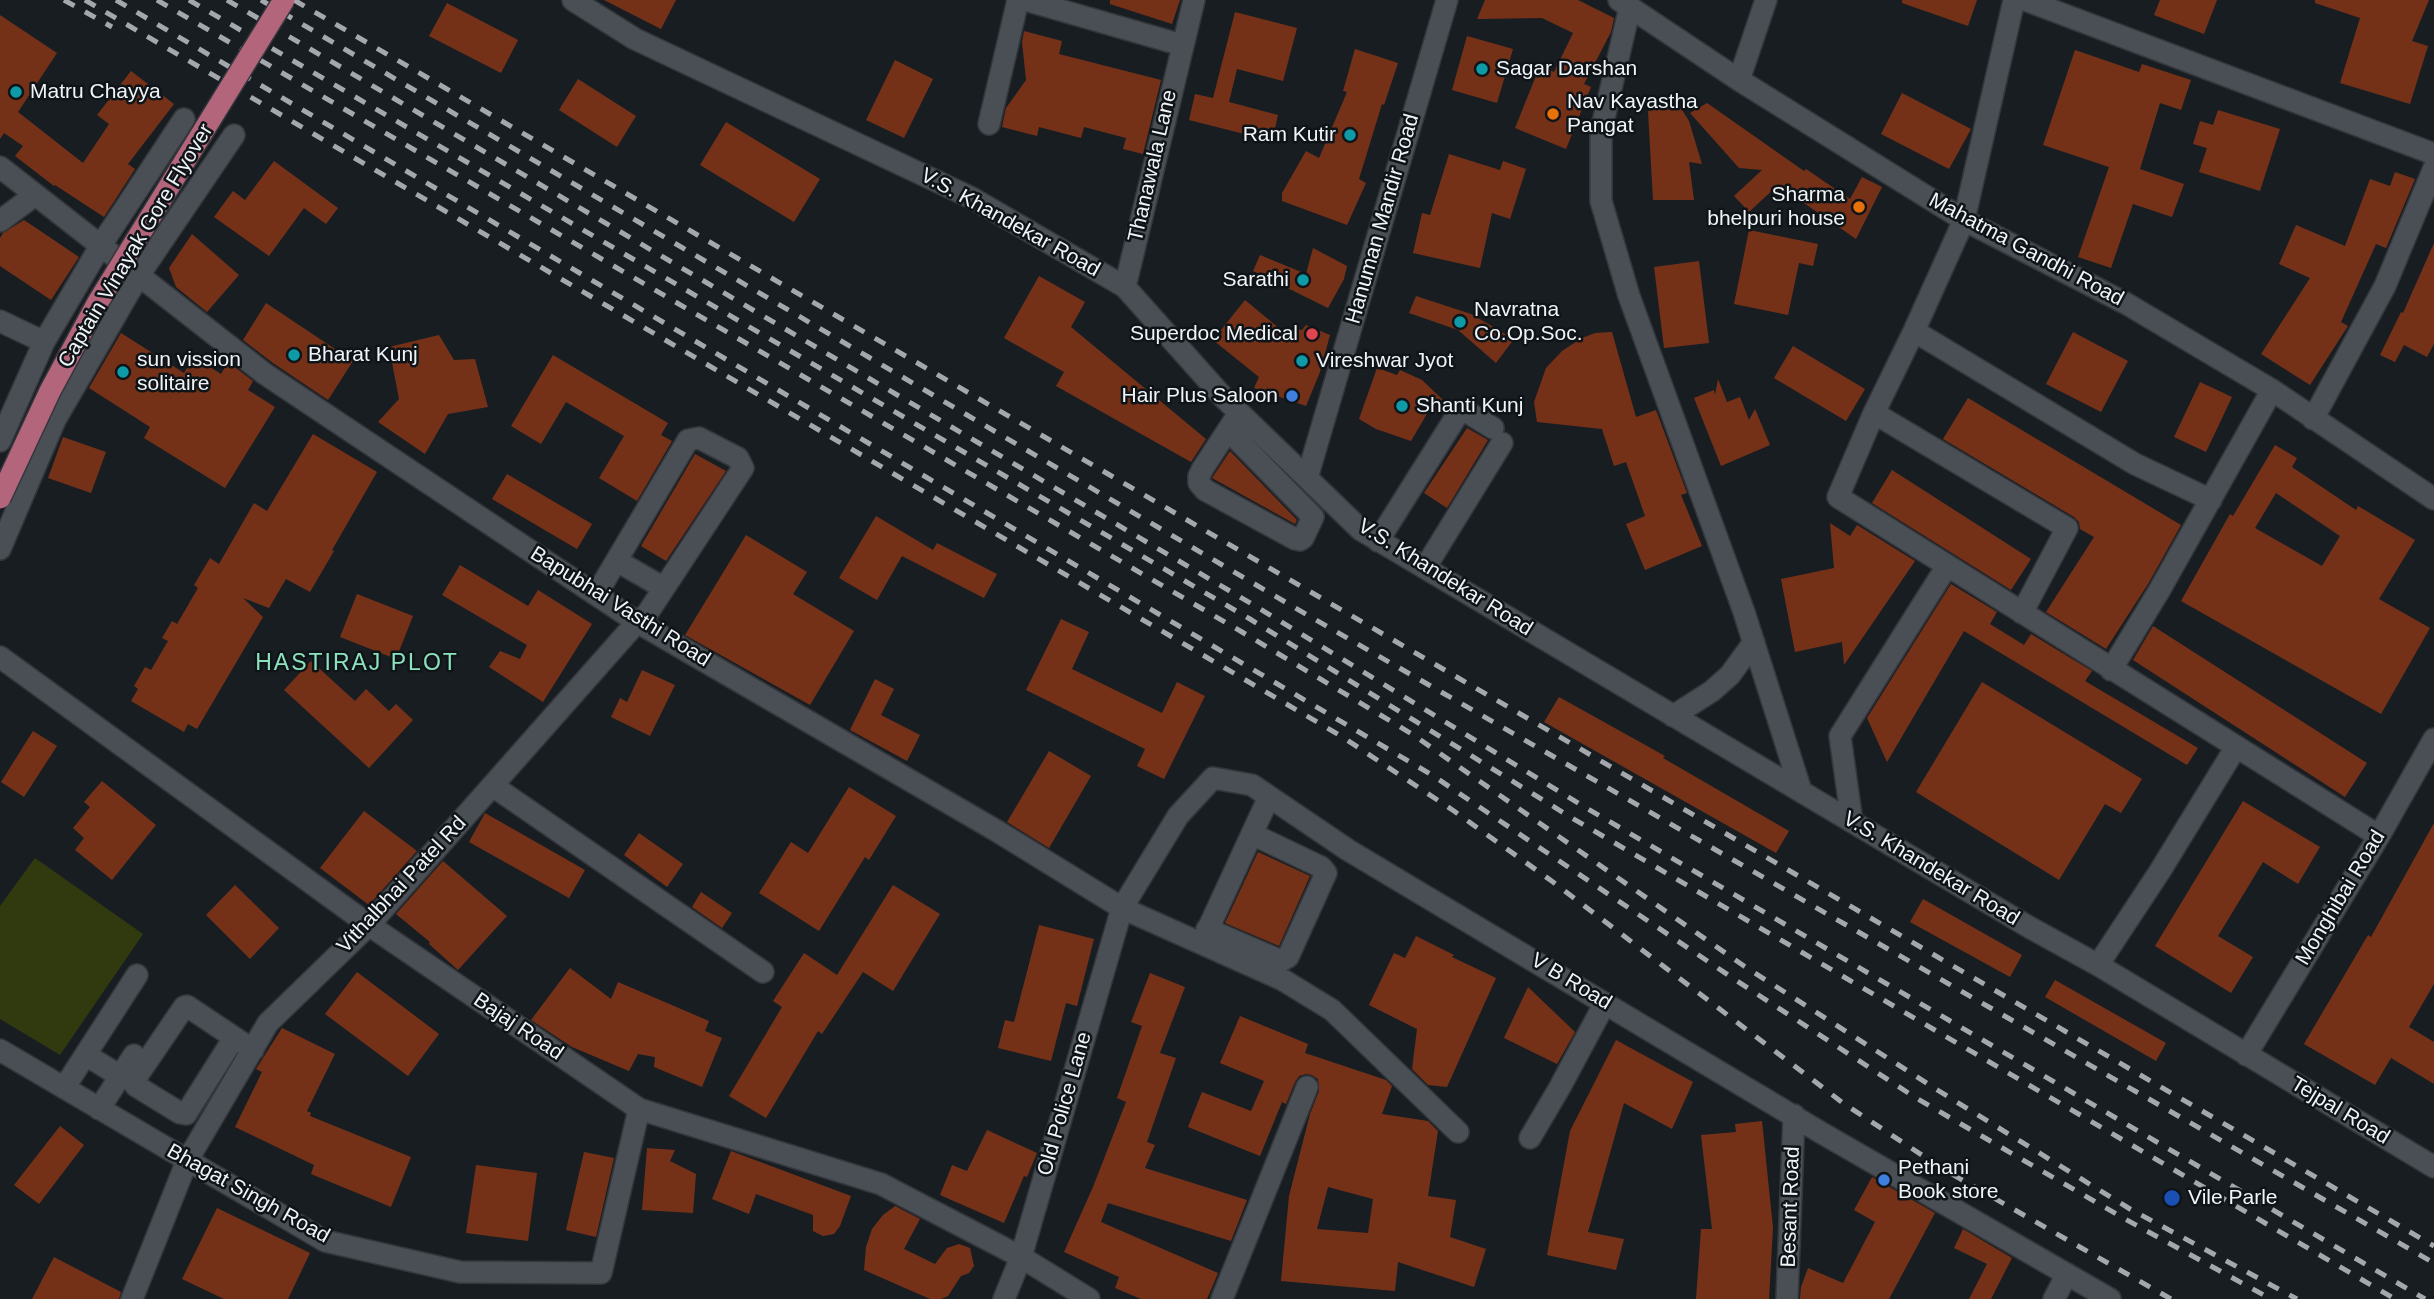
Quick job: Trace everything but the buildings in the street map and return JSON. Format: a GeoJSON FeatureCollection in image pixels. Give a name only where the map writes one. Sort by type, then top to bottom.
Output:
{"type":"FeatureCollection","features":[{"type":"Feature","properties":{"kind":"main road","name":"Captain Vinayak Gore Flyover"},"geometry":{"type":"LineString","coordinates":[[0,498],[50,391],[98,302],[284,0]]}},
{"type":"Feature","properties":{"kind":"street","name":"V.S. Khandekar Road"},"geometry":{"type":"LineString","coordinates":[[573,0],[635,39],[972,198],[1125,287],[1233,421],[1307,478],[1362,530],[1378,541],[2246,1055]]}},
{"type":"Feature","properties":{"kind":"street"},"geometry":{"type":"LineString","coordinates":[[989,124],[1018,0]]}},
{"type":"Feature","properties":{"kind":"street"},"geometry":{"type":"LineString","coordinates":[[1025,0],[1182,45]]}},
{"type":"Feature","properties":{"kind":"street","name":"Thanawala Lane"},"geometry":{"type":"LineString","coordinates":[[1125,287],[1194,0]]}},
{"type":"Feature","properties":{"kind":"street","name":"Hanuman Mandir Road"},"geometry":{"type":"LineString","coordinates":[[1307,478],[1447,0]]}},
{"type":"Feature","properties":{"kind":"street"},"geometry":{"type":"LineString","coordinates":[[1739,80],[1766,0]]}},
{"type":"Feature","properties":{"kind":"street"},"geometry":{"type":"LineString","coordinates":[[2014,0],[1964,220],[1838,497],[2379,836]]}},
{"type":"Feature","properties":{"kind":"street"},"geometry":{"type":"LineString","coordinates":[[2025,0],[2434,154]]}},
{"type":"Feature","properties":{"kind":"street"},"geometry":{"type":"LineString","coordinates":[[1625,4],[1601,131],[1601,201],[1629,296],[1754,642],[1801,791]]}},
{"type":"Feature","properties":{"kind":"street","name":"Mahatma Gandhi Road"},"geometry":{"type":"LineString","coordinates":[[1625,4],[1739,80],[1964,220],[2127,304],[2272,390],[2434,499]]}},
{"type":"Feature","properties":{"kind":"street"},"geometry":{"type":"LineString","coordinates":[[0,441],[44,342],[101,245],[184,119]]}},
{"type":"Feature","properties":{"kind":"street"},"geometry":{"type":"LineString","coordinates":[[0,549],[55,420],[139,275],[234,135]]}},
{"type":"Feature","properties":{"kind":"street","name":"Bapubhai Vasthi Road"},"geometry":{"type":"LineString","coordinates":[[0,167],[265,374],[596,595],[637,622],[997,831],[1122,908]]}},
{"type":"Feature","properties":{"kind":"street"},"geometry":{"type":"LineString","coordinates":[[2314,419],[2385,286],[2434,168]]}},
{"type":"Feature","properties":{"kind":"street"},"geometry":{"type":"LineString","coordinates":[[0,221],[35,195]]}},
{"type":"Feature","properties":{"kind":"street"},"geometry":{"type":"LineString","coordinates":[[0,321],[44,342]]}},
{"type":"Feature","properties":{"kind":"street"},"geometry":{"type":"LineString","coordinates":[[1914,331],[2134,464],[2211,500]]}},
{"type":"Feature","properties":{"kind":"street"},"geometry":{"type":"LineString","coordinates":[[2111,670],[2272,390]]}},
{"type":"Feature","properties":{"kind":"street"},"geometry":{"type":"LineString","coordinates":[[1378,541],[1459,412],[1467,412],[1497,435],[1425,568]]}},
{"type":"Feature","properties":{"kind":"street"},"geometry":{"type":"LineString","coordinates":[[1874,413],[2067,528],[2022,613]]}},
{"type":"Feature","properties":{"kind":"street"},"geometry":{"type":"LineString","coordinates":[[1313,517],[1233,421],[1199,476],[1202,487],[1300,540],[1303,538],[1324,495]]}},
{"type":"Feature","properties":{"kind":"street","name":"Vithalbhai Patel Rd"},"geometry":{"type":"LineString","coordinates":[[132,1299],[187,1161],[268,1023],[369,925],[637,622],[647,614],[743,468],[738,458],[699,438],[688,440],[617,561]]}},
{"type":"Feature","properties":{"kind":"street"},"geometry":{"type":"LineString","coordinates":[[596,595],[617,561],[664,588]]}},
{"type":"Feature","properties":{"kind":"street"},"geometry":{"type":"LineString","coordinates":[[1852,822],[1840,736],[1948,566]]}},
{"type":"Feature","properties":{"kind":"street"},"geometry":{"type":"LineString","coordinates":[[1674,716],[1712,691],[1730,675],[1754,642]]}},
{"type":"Feature","properties":{"kind":"street","name":"Bajaj Road"},"geometry":{"type":"LineString","coordinates":[[0,657],[369,925],[639,1109],[881,1184],[1021,1257],[1088,1299]]}},
{"type":"Feature","properties":{"kind":"street","name":"Monghibai Road"},"geometry":{"type":"LineString","coordinates":[[2246,1055],[2379,836],[2434,739]]}},
{"type":"Feature","properties":{"kind":"street"},"geometry":{"type":"LineString","coordinates":[[2098,965],[2160,871],[2236,747]]}},
{"type":"Feature","properties":{"kind":"street","name":"Old Police Lane"},"geometry":{"type":"LineString","coordinates":[[1004,1299],[1021,1257],[1122,908],[1178,816],[1213,778],[1252,785],[1269,797]]}},
{"type":"Feature","properties":{"kind":"street"},"geometry":{"type":"LineString","coordinates":[[493,786],[763,972]]}},
{"type":"Feature","properties":{"kind":"street"},"geometry":{"type":"LineString","coordinates":[[1204,937],[1269,797]]}},
{"type":"Feature","properties":{"kind":"street","name":"V B Road"},"geometry":{"type":"LineString","coordinates":[[1269,797],[1348,850],[2110,1299]]}},
{"type":"Feature","properties":{"kind":"street"},"geometry":{"type":"LineString","coordinates":[[1122,908],[1204,937],[1281,961],[1286,960],[1326,873],[1321,867],[1252,834]]}},
{"type":"Feature","properties":{"kind":"street"},"geometry":{"type":"LineString","coordinates":[[1204,937],[1332,1010],[1458,1132]]}},
{"type":"Feature","properties":{"kind":"street"},"geometry":{"type":"LineString","coordinates":[[64,1088],[137,975]]}},
{"type":"Feature","properties":{"kind":"street"},"geometry":{"type":"LineString","coordinates":[[99,1109],[171,998]]}},
{"type":"Feature","properties":{"kind":"street"},"geometry":{"type":"LineString","coordinates":[[1530,1138],[1605,1003]]}},
{"type":"Feature","properties":{"kind":"street"},"geometry":{"type":"LineString","coordinates":[[234,1038],[186,1114],[180,1113],[133,1082],[180,1009],[187,1006],[253,1050]]}},
{"type":"Feature","properties":{"kind":"street","name":"Bhagat Singh Road"},"geometry":{"type":"LineString","coordinates":[[0,1050],[325,1241],[460,1272],[601,1273],[639,1109]]}},
{"type":"Feature","properties":{"kind":"street"},"geometry":{"type":"LineString","coordinates":[[86,1055],[120,1076]]}},
{"type":"Feature","properties":{"kind":"street","name":"Tejpal Road"},"geometry":{"type":"LineString","coordinates":[[2246,1055],[2434,1167]]}},
{"type":"Feature","properties":{"kind":"street"},"geometry":{"type":"LineString","coordinates":[[209,1077],[230,1089]]}},
{"type":"Feature","properties":{"kind":"street"},"geometry":{"type":"LineString","coordinates":[[1222,1299],[1307,1087]]}},
{"type":"Feature","properties":{"kind":"street"},"geometry":{"type":"LineString","coordinates":[[137,1132],[157,1099]]}},
{"type":"Feature","properties":{"kind":"street","name":"Besant Road"},"geometry":{"type":"LineString","coordinates":[[1787,1299],[1794,1115]]}},
{"type":"Feature","properties":{"kind":"street"},"geometry":{"type":"LineString","coordinates":[[2054,1299],[2067,1274]]}},
{"type":"Feature","properties":{"kind":"green space"},"geometry":{"type":"Polygon","coordinates":[[[35,858],[143,934],[60,1055],[0,1019],[0,906],[35,858]]]}},
{"type":"Feature","properties":{"kind":"railway"},"geometry":{"type":"LineString","coordinates":[[64,0],[112,27]]}},
{"type":"Feature","properties":{"kind":"railway"},"geometry":{"type":"LineString","coordinates":[[85,0],[1341,736],[1454,811],[1553,882],[1843,1103],[1943,1169],[2171,1299]]}},
{"type":"Feature","properties":{"kind":"railway"},"geometry":{"type":"LineString","coordinates":[[116,0],[1432,775],[1916,1098],[2125,1219],[2271,1299]]}},
{"type":"Feature","properties":{"kind":"railway"},"geometry":{"type":"LineString","coordinates":[[157,0],[1242,632],[1412,734],[1744,966],[1939,1091],[2130,1209],[2297,1299]]}},
{"type":"Feature","properties":{"kind":"railway"},"geometry":{"type":"LineString","coordinates":[[189,0],[1250,619],[1572,818],[2395,1299]]}},
{"type":"Feature","properties":{"kind":"railway"},"geometry":{"type":"LineString","coordinates":[[227,0],[1257,607],[1583,806],[2425,1299]]}},
{"type":"Feature","properties":{"kind":"railway"},"geometry":{"type":"LineString","coordinates":[[261,0],[1309,616],[2434,1263]]}},
{"type":"Feature","properties":{"kind":"railway"},"geometry":{"type":"LineString","coordinates":[[294,0],[2434,1246]]}},
{"type":"Feature","properties":{"kind":"place","name":"Sagar Darshan"},"geometry":{"type":"Point","coordinates":[1482,69]}},
{"type":"Feature","properties":{"kind":"place","name":"Matru Chayya"},"geometry":{"type":"Point","coordinates":[16,92]}},
{"type":"Feature","properties":{"kind":"place","name":"Nav Kayastha Pangat"},"geometry":{"type":"Point","coordinates":[1553,114]}},
{"type":"Feature","properties":{"kind":"place","name":"Ram Kutir"},"geometry":{"type":"Point","coordinates":[1350,135]}},
{"type":"Feature","properties":{"kind":"place","name":"Sharma bhelpuri house"},"geometry":{"type":"Point","coordinates":[1859,207]}},
{"type":"Feature","properties":{"kind":"place","name":"Sarathi"},"geometry":{"type":"Point","coordinates":[1303,280]}},
{"type":"Feature","properties":{"kind":"place","name":"Navratna Co.Op.Soc."},"geometry":{"type":"Point","coordinates":[1460,322]}},
{"type":"Feature","properties":{"kind":"place","name":"Superdoc Medical"},"geometry":{"type":"Point","coordinates":[1312,334]}},
{"type":"Feature","properties":{"kind":"place","name":"Bharat Kunj"},"geometry":{"type":"Point","coordinates":[294,355]}},
{"type":"Feature","properties":{"kind":"place","name":"Vireshwar Jyot"},"geometry":{"type":"Point","coordinates":[1302,361]}},
{"type":"Feature","properties":{"kind":"place","name":"sun vission solitaire"},"geometry":{"type":"Point","coordinates":[123,372]}},
{"type":"Feature","properties":{"kind":"place","name":"Hair Plus Saloon"},"geometry":{"type":"Point","coordinates":[1292,396]}},
{"type":"Feature","properties":{"kind":"place","name":"Shanti Kunj"},"geometry":{"type":"Point","coordinates":[1402,406]}},
{"type":"Feature","properties":{"kind":"place","name":"Pethani Book store"},"geometry":{"type":"Point","coordinates":[1884,1180]}},
{"type":"Feature","properties":{"kind":"place","name":"Vile Parle"},"geometry":{"type":"Point","coordinates":[2172,1198]}},
{"type":"Feature","properties":{"kind":"district","name":"HASTIRAJ PLOT"},"geometry":{"type":"Point","coordinates":[357,664]}}]}
